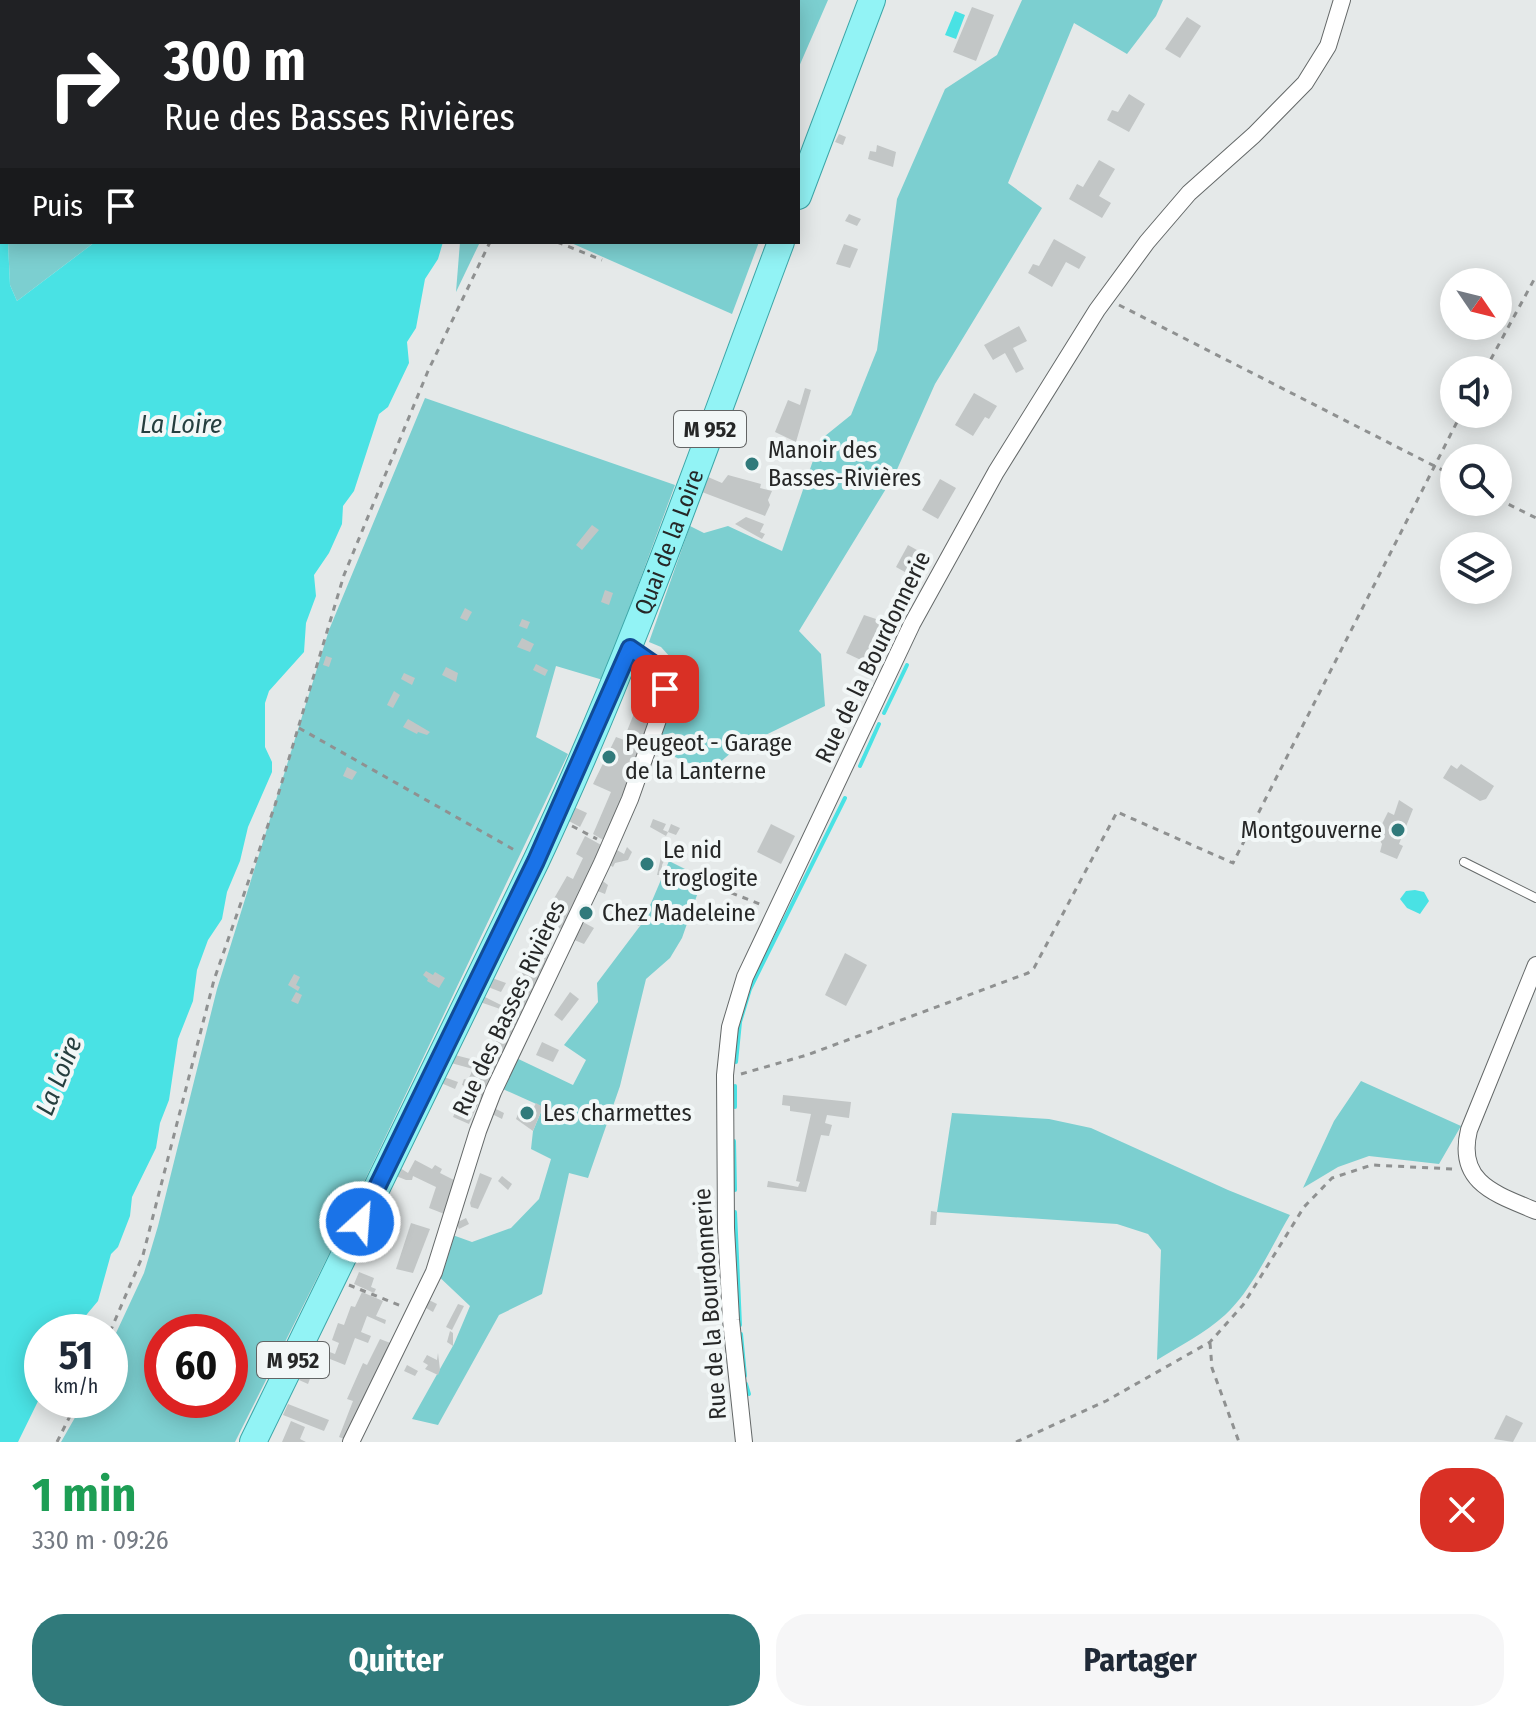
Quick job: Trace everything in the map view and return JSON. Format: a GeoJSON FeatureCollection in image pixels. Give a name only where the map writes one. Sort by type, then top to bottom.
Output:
{"type":"FeatureCollection","features":[{"type":"Feature","properties":{"kind":"main road"},"geometry":{"type":"LineString","coordinates":[[800,191],[872,0]]}},
{"type":"Feature","properties":{"kind":"main road","name":"Quai de la Loire"},"geometry":{"type":"LineString","coordinates":[[253,1442],[536,861],[630,648],[780,244]]}},
{"type":"Feature","properties":{"kind":"street","name":"Rue de la Bourdonnerie"},"geometry":{"type":"LineString","coordinates":[[744,1442],[731,1320],[726,1228],[725,1075],[736,1003],[745,977],[912,624],[996,472],[1105,298],[1147,242],[1189,193],[1254,135],[1305,83],[1328,46],[1342,0]]}},
{"type":"Feature","properties":{"kind":"street","name":"Rue des Basses Rivières"},"geometry":{"type":"LineString","coordinates":[[351,1442],[434,1272],[493,1092],[602,863],[650,746],[665,689],[659,668],[630,648]]}},
{"type":"Feature","properties":{"kind":"street"},"geometry":{"type":"LineString","coordinates":[[1536,965],[1466,1140],[1467,1164],[1474,1177],[1493,1192],[1536,1211]]}},
{"type":"Feature","properties":{"kind":"lane"},"geometry":{"type":"LineString","coordinates":[[1464,862],[1536,898]]}},
{"type":"Feature","properties":{"kind":"path"},"geometry":{"type":"LineString","coordinates":[[118,1314],[143,1255],[214,980],[275,805],[308,688],[354,549],[428,371],[489,244]]}},
{"type":"Feature","properties":{"kind":"path"},"geometry":{"type":"LineString","coordinates":[[562,244],[602,260]]}},
{"type":"Feature","properties":{"kind":"path"},"geometry":{"type":"LineString","coordinates":[[1493,356],[1536,276]]}},
{"type":"Feature","properties":{"kind":"path"},"geometry":{"type":"LineString","coordinates":[[1105,298],[1440,469]]}},
{"type":"Feature","properties":{"kind":"path"},"geometry":{"type":"LineString","coordinates":[[725,1075],[749,1073],[807,1055],[1028,973],[1034,968],[1117,812],[1233,863],[1453,428]]}},
{"type":"Feature","properties":{"kind":"path"},"geometry":{"type":"LineString","coordinates":[[1512,506],[1536,518]]}},
{"type":"Feature","properties":{"kind":"path"},"geometry":{"type":"LineString","coordinates":[[297,727],[536,861]]}},
{"type":"Feature","properties":{"kind":"path"},"geometry":{"type":"LineString","coordinates":[[709,884],[777,911]]}},
{"type":"Feature","properties":{"kind":"path"},"geometry":{"type":"LineString","coordinates":[[1016,1442],[1106,1401],[1210,1342],[1243,1305],[1304,1207],[1332,1178],[1372,1165],[1439,1170],[1467,1164]]}},
{"type":"Feature","properties":{"kind":"path"},"geometry":{"type":"LineString","coordinates":[[342,1282],[416,1312]]}},
{"type":"Feature","properties":{"kind":"path"},"geometry":{"type":"LineString","coordinates":[[1210,1342],[1212,1368],[1239,1442]]}},
{"type":"Feature","properties":{"kind":"path"},"geometry":{"type":"LineString","coordinates":[[57,1442],[69,1418]]}},
{"type":"Feature","properties":{"kind":"shaded area"},"geometry":{"type":"Polygon","coordinates":[[[800,0],[828,0],[800,64],[800,0]]]}},
{"type":"Feature","properties":{"kind":"shaded area"},"geometry":{"type":"Polygon","coordinates":[[[1022,0],[1163,0],[1156,16],[1127,54],[1074,23],[1008,183],[1042,208],[935,384],[895,474],[799,631],[821,654],[825,706],[733,751],[709,772],[650,746],[671,658],[661,647],[649,642],[690,526],[704,533],[728,526],[782,551],[820,440],[851,415],[877,350],[897,199],[945,89],[997,55],[1022,0]]]}},
{"type":"Feature","properties":{"kind":"shaded area"},"geometry":{"type":"Polygon","coordinates":[[[8,244],[92,244],[17,301],[10,285],[8,244]]]}},
{"type":"Feature","properties":{"kind":"shaded area"},"geometry":{"type":"Polygon","coordinates":[[[460,244],[479,244],[456,292],[460,244]]]}},
{"type":"Feature","properties":{"kind":"shaded area"},"geometry":{"type":"Polygon","coordinates":[[[574,244],[758,244],[732,314],[574,244]]]}},
{"type":"Feature","properties":{"kind":"shaded area"},"geometry":{"type":"Polygon","coordinates":[[[425,398],[675,485],[603,680],[556,666],[536,737],[568,754],[341,1230],[248,1416],[248,1314],[144,1314],[144,1418],[247,1418],[235,1442],[61,1442],[75,1418],[128,1418],[128,1314],[125,1314],[144,1273],[158,1226],[217,989],[329,630],[425,398]]]}},
{"type":"Feature","properties":{"kind":"shaded area"},"geometry":{"type":"Polygon","coordinates":[[[669,861],[703,878],[682,938],[670,958],[646,979],[620,1086],[588,1178],[569,1173],[542,1294],[499,1315],[438,1425],[412,1419],[454,1344],[470,1306],[434,1272],[447,1233],[472,1242],[511,1228],[539,1199],[551,1159],[531,1149],[533,1131],[543,1107],[496,1086],[510,1055],[573,1085],[586,1060],[564,1045],[598,1002],[597,983],[643,922],[669,861]]]}},
{"type":"Feature","properties":{"kind":"shaded area"},"geometry":{"type":"Polygon","coordinates":[[[1361,1081],[1461,1126],[1439,1164],[1369,1156],[1338,1167],[1303,1188],[1334,1121],[1361,1081]]]}},
{"type":"Feature","properties":{"kind":"shaded area"},"geometry":{"type":"Polygon","coordinates":[[[952,1113],[1049,1119],[1091,1128],[1290,1215],[1235,1305],[1209,1328],[1157,1360],[1161,1250],[1148,1234],[1117,1224],[937,1212],[952,1113]]]}},
{"type":"Feature","properties":{"kind":"water"},"geometry":{"type":"Polygon","coordinates":[[[955,11],[965,15],[956,39],[945,35],[955,11]]]}},
{"type":"Feature","properties":{"kind":"water","name":"La Loire"},"geometry":{"type":"Polygon","coordinates":[[[0,244],[8,244],[10,285],[17,301],[92,244],[442,244],[438,259],[425,279],[416,328],[407,342],[409,363],[388,407],[379,414],[354,491],[343,506],[342,524],[329,553],[314,575],[316,596],[306,623],[304,652],[269,691],[265,703],[265,747],[272,762],[272,772],[248,827],[240,861],[227,892],[222,919],[208,940],[197,970],[193,1001],[178,1039],[169,1100],[160,1123],[156,1148],[132,1197],[130,1216],[118,1247],[111,1254],[98,1301],[87,1314],[24,1314],[24,1418],[30,1418],[18,1442],[0,1442],[0,244]]]}},
{"type":"Feature","properties":{"kind":"water"},"geometry":{"type":"Polygon","coordinates":[[[1406,891],[1424,892],[1429,901],[1420,914],[1407,908],[1400,899],[1406,891]]]}},
{"type":"Feature","properties":{"kind":"building"},"geometry":{"type":"Polygon","coordinates":[[[972,7],[994,15],[976,61],[953,52],[972,7]]]}},
{"type":"Feature","properties":{"kind":"building"},"geometry":{"type":"Polygon","coordinates":[[[1187,17],[1201,26],[1180,58],[1165,49],[1187,17]]]}},
{"type":"Feature","properties":{"kind":"building"},"geometry":{"type":"Polygon","coordinates":[[[1129,94],[1145,104],[1129,132],[1107,120],[1112,110],[1118,112],[1129,94]]]}},
{"type":"Feature","properties":{"kind":"building"},"geometry":{"type":"Polygon","coordinates":[[[839,134],[846,137],[843,145],[835,142],[839,134]]]}},
{"type":"Feature","properties":{"kind":"building"},"geometry":{"type":"Polygon","coordinates":[[[877,145],[896,152],[893,167],[868,159],[870,151],[876,152],[877,145]]]}},
{"type":"Feature","properties":{"kind":"building"},"geometry":{"type":"Polygon","coordinates":[[[1099,160],[1115,169],[1099,196],[1111,203],[1102,218],[1069,199],[1077,184],[1083,187],[1099,160]]]}},
{"type":"Feature","properties":{"kind":"building"},"geometry":{"type":"Polygon","coordinates":[[[849,214],[861,219],[857,226],[845,221],[849,214]]]}},
{"type":"Feature","properties":{"kind":"building"},"geometry":{"type":"Polygon","coordinates":[[[1054,239],[1086,257],[1079,269],[1066,262],[1052,287],[1028,273],[1033,264],[1039,266],[1054,239]]]}},
{"type":"Feature","properties":{"kind":"building"},"geometry":{"type":"Polygon","coordinates":[[[844,244],[858,249],[850,268],[836,264],[844,244]]]}},
{"type":"Feature","properties":{"kind":"building"},"geometry":{"type":"Polygon","coordinates":[[[1019,326],[1027,341],[1013,348],[1024,369],[1016,373],[1005,353],[993,360],[984,345],[1019,326]]]}},
{"type":"Feature","properties":{"kind":"building"},"geometry":{"type":"Polygon","coordinates":[[[805,388],[811,390],[796,442],[775,432],[788,400],[800,405],[805,388]]]}},
{"type":"Feature","properties":{"kind":"building"},"geometry":{"type":"Polygon","coordinates":[[[974,393],[997,406],[989,419],[985,417],[973,436],[955,425],[974,393]]]}},
{"type":"Feature","properties":{"kind":"building"},"geometry":{"type":"Polygon","coordinates":[[[728,475],[761,484],[760,488],[772,491],[765,516],[702,492],[708,477],[722,483],[728,475]]]}},
{"type":"Feature","properties":{"kind":"building"},"geometry":{"type":"Polygon","coordinates":[[[940,479],[956,488],[938,519],[922,510],[940,479]]]}},
{"type":"Feature","properties":{"kind":"building"},"geometry":{"type":"Polygon","coordinates":[[[746,517],[764,524],[760,532],[765,534],[762,539],[735,524],[746,517]]]}},
{"type":"Feature","properties":{"kind":"building"},"geometry":{"type":"Polygon","coordinates":[[[592,525],[599,530],[582,550],[576,545],[592,525]]]}},
{"type":"Feature","properties":{"kind":"building"},"geometry":{"type":"Polygon","coordinates":[[[908,545],[924,554],[912,576],[896,567],[908,545]]]}},
{"type":"Feature","properties":{"kind":"building"},"geometry":{"type":"Polygon","coordinates":[[[605,590],[613,593],[609,605],[601,602],[605,590]]]}},
{"type":"Feature","properties":{"kind":"building"},"geometry":{"type":"Polygon","coordinates":[[[465,608],[472,612],[467,621],[460,618],[465,608]]]}},
{"type":"Feature","properties":{"kind":"building"},"geometry":{"type":"Polygon","coordinates":[[[864,615],[885,622],[865,662],[846,653],[864,615]]]}},
{"type":"Feature","properties":{"kind":"building"},"geometry":{"type":"Polygon","coordinates":[[[522,619],[530,622],[527,629],[519,626],[522,619]]]}},
{"type":"Feature","properties":{"kind":"building"},"geometry":{"type":"Polygon","coordinates":[[[522,638],[534,644],[530,652],[517,647],[522,638]]]}},
{"type":"Feature","properties":{"kind":"building"},"geometry":{"type":"Polygon","coordinates":[[[326,656],[332,658],[329,667],[323,665],[326,656]]]}},
{"type":"Feature","properties":{"kind":"building"},"geometry":{"type":"Polygon","coordinates":[[[536,664],[548,670],[545,676],[533,670],[536,664]]]}},
{"type":"Feature","properties":{"kind":"building"},"geometry":{"type":"Polygon","coordinates":[[[446,667],[458,673],[456,682],[442,675],[446,667]]]}},
{"type":"Feature","properties":{"kind":"building"},"geometry":{"type":"Polygon","coordinates":[[[404,673],[415,678],[412,685],[401,679],[404,673]]]}},
{"type":"Feature","properties":{"kind":"building"},"geometry":{"type":"Polygon","coordinates":[[[640,673],[652,675],[656,687],[657,701],[646,741],[625,736],[635,711],[644,714],[649,699],[644,684],[636,683],[640,673]]]}},
{"type":"Feature","properties":{"kind":"building"},"geometry":{"type":"Polygon","coordinates":[[[394,691],[400,695],[393,708],[387,705],[394,691]]]}},
{"type":"Feature","properties":{"kind":"building"},"geometry":{"type":"Polygon","coordinates":[[[408,719],[430,732],[427,735],[417,734],[403,727],[408,719]]]}},
{"type":"Feature","properties":{"kind":"building"},"geometry":{"type":"Polygon","coordinates":[[[616,737],[643,747],[605,841],[593,834],[611,792],[593,784],[616,737]]]}},
{"type":"Feature","properties":{"kind":"building"},"geometry":{"type":"Polygon","coordinates":[[[1461,764],[1494,786],[1486,799],[1480,801],[1443,778],[1451,765],[1457,769],[1461,764]]]}},
{"type":"Feature","properties":{"kind":"building"},"geometry":{"type":"Polygon","coordinates":[[[347,767],[357,772],[352,780],[343,776],[347,767]]]}},
{"type":"Feature","properties":{"kind":"building"},"geometry":{"type":"Polygon","coordinates":[[[1399,800],[1413,809],[1399,844],[1403,846],[1397,859],[1380,852],[1382,844],[1379,839],[1385,833],[1379,830],[1388,812],[1394,815],[1399,800]]]}},
{"type":"Feature","properties":{"kind":"building"},"geometry":{"type":"Polygon","coordinates":[[[574,807],[587,813],[580,827],[567,820],[574,807]]]}},
{"type":"Feature","properties":{"kind":"building"},"geometry":{"type":"Polygon","coordinates":[[[653,819],[666,824],[663,830],[668,832],[666,836],[650,827],[653,819]]]}},
{"type":"Feature","properties":{"kind":"building"},"geometry":{"type":"Polygon","coordinates":[[[671,824],[680,828],[676,835],[668,832],[671,824]]]}},
{"type":"Feature","properties":{"kind":"building"},"geometry":{"type":"Polygon","coordinates":[[[771,824],[795,836],[781,864],[757,852],[771,824]]]}},
{"type":"Feature","properties":{"kind":"building"},"geometry":{"type":"Polygon","coordinates":[[[585,836],[603,846],[565,931],[547,922],[558,905],[552,902],[567,876],[573,879],[583,858],[576,854],[585,836]]]}},
{"type":"Feature","properties":{"kind":"building"},"geometry":{"type":"Polygon","coordinates":[[[627,847],[632,852],[628,860],[615,863],[613,867],[608,864],[615,849],[624,854],[627,847]]]}},
{"type":"Feature","properties":{"kind":"building"},"geometry":{"type":"Polygon","coordinates":[[[661,857],[666,857],[662,875],[657,875],[661,857]]]}},
{"type":"Feature","properties":{"kind":"building"},"geometry":{"type":"Polygon","coordinates":[[[600,879],[608,885],[605,894],[595,890],[600,879]]]}},
{"type":"Feature","properties":{"kind":"building"},"geometry":{"type":"Polygon","coordinates":[[[635,915],[643,921],[639,926],[630,921],[635,915]]]}},
{"type":"Feature","properties":{"kind":"building"},"geometry":{"type":"Polygon","coordinates":[[[581,921],[594,928],[584,944],[572,939],[581,921]]]}},
{"type":"Feature","properties":{"kind":"building"},"geometry":{"type":"Polygon","coordinates":[[[534,948],[553,956],[484,1100],[474,1096],[477,1090],[462,1085],[473,1069],[451,1063],[455,1055],[486,1063],[499,1036],[495,1034],[506,1011],[480,1002],[483,996],[507,1008],[511,1000],[517,1003],[524,990],[520,989],[522,984],[528,986],[530,979],[521,976],[534,948]]]}},
{"type":"Feature","properties":{"kind":"building"},"geometry":{"type":"Polygon","coordinates":[[[845,953],[867,965],[846,1006],[825,995],[845,953]]]}},
{"type":"Feature","properties":{"kind":"building"},"geometry":{"type":"Polygon","coordinates":[[[426,971],[445,978],[439,988],[427,981],[423,975],[426,971]]]}},
{"type":"Feature","properties":{"kind":"building"},"geometry":{"type":"Polygon","coordinates":[[[294,974],[300,977],[296,985],[300,987],[298,991],[288,985],[294,974]]]}},
{"type":"Feature","properties":{"kind":"building"},"geometry":{"type":"Polygon","coordinates":[[[492,978],[506,983],[501,992],[488,987],[492,978]]]}},
{"type":"Feature","properties":{"kind":"building"},"geometry":{"type":"Polygon","coordinates":[[[296,992],[302,995],[298,1004],[291,1001],[296,992]]]}},
{"type":"Feature","properties":{"kind":"building"},"geometry":{"type":"Polygon","coordinates":[[[570,992],[579,999],[562,1021],[554,1015],[570,992]]]}},
{"type":"Feature","properties":{"kind":"building"},"geometry":{"type":"Polygon","coordinates":[[[542,1042],[559,1050],[553,1062],[536,1055],[542,1042]]]}},
{"type":"Feature","properties":{"kind":"building"},"geometry":{"type":"Polygon","coordinates":[[[444,1077],[458,1082],[455,1089],[441,1083],[444,1077]]]}},
{"type":"Feature","properties":{"kind":"building"},"geometry":{"type":"Polygon","coordinates":[[[783,1095],[851,1102],[849,1118],[827,1115],[825,1123],[832,1125],[829,1136],[821,1135],[806,1192],[767,1187],[768,1181],[798,1187],[800,1182],[796,1181],[811,1114],[790,1111],[790,1106],[782,1105],[783,1095]]]}},
{"type":"Feature","properties":{"kind":"building"},"geometry":{"type":"Polygon","coordinates":[[[462,1097],[478,1104],[469,1124],[453,1117],[462,1097]]]}},
{"type":"Feature","properties":{"kind":"building"},"geometry":{"type":"Polygon","coordinates":[[[536,1103],[543,1107],[533,1131],[516,1119],[519,1112],[523,1113],[526,1104],[534,1107],[536,1103]]]}},
{"type":"Feature","properties":{"kind":"building"},"geometry":{"type":"Polygon","coordinates":[[[494,1108],[504,1113],[502,1119],[492,1114],[494,1108]]]}},
{"type":"Feature","properties":{"kind":"building"},"geometry":{"type":"Polygon","coordinates":[[[415,1160],[432,1169],[435,1165],[442,1169],[440,1173],[458,1182],[447,1215],[429,1208],[436,1187],[413,1176],[412,1180],[406,1180],[396,1176],[400,1168],[408,1173],[415,1160]]]}},
{"type":"Feature","properties":{"kind":"building"},"geometry":{"type":"Polygon","coordinates":[[[480,1173],[492,1178],[478,1209],[471,1207],[470,1203],[480,1173]]]}},
{"type":"Feature","properties":{"kind":"building"},"geometry":{"type":"Polygon","coordinates":[[[502,1176],[512,1184],[508,1190],[498,1181],[502,1176]]]}},
{"type":"Feature","properties":{"kind":"building"},"geometry":{"type":"Polygon","coordinates":[[[931,1211],[937,1212],[936,1225],[930,1225],[931,1211]]]}},
{"type":"Feature","properties":{"kind":"building"},"geometry":{"type":"Polygon","coordinates":[[[466,1218],[469,1224],[459,1229],[456,1223],[466,1218]]]}},
{"type":"Feature","properties":{"kind":"building"},"geometry":{"type":"Polygon","coordinates":[[[411,1223],[430,1229],[413,1273],[396,1269],[411,1223]]]}},
{"type":"Feature","properties":{"kind":"building"},"geometry":{"type":"Polygon","coordinates":[[[370,1229],[382,1234],[379,1241],[366,1236],[370,1229]]]}},
{"type":"Feature","properties":{"kind":"building"},"geometry":{"type":"Polygon","coordinates":[[[359,1272],[374,1278],[371,1287],[376,1289],[374,1293],[354,1284],[359,1272]]]}},
{"type":"Feature","properties":{"kind":"building"},"geometry":{"type":"Polygon","coordinates":[[[362,1292],[383,1301],[376,1316],[386,1320],[385,1324],[367,1316],[361,1332],[371,1336],[368,1343],[355,1338],[345,1365],[325,1357],[327,1351],[335,1354],[339,1343],[332,1340],[338,1323],[344,1325],[351,1306],[355,1307],[362,1292]]]}},
{"type":"Feature","properties":{"kind":"building"},"geometry":{"type":"Polygon","coordinates":[[[429,1300],[437,1304],[433,1312],[426,1308],[429,1300]]]}},
{"type":"Feature","properties":{"kind":"building"},"geometry":{"type":"Polygon","coordinates":[[[458,1304],[464,1306],[452,1330],[446,1327],[458,1304]]]}},
{"type":"Feature","properties":{"kind":"building"},"geometry":{"type":"Polygon","coordinates":[[[450,1331],[453,1333],[453,1346],[447,1342],[450,1331]]]}},
{"type":"Feature","properties":{"kind":"building"},"geometry":{"type":"Polygon","coordinates":[[[380,1339],[393,1344],[347,1440],[339,1437],[353,1401],[347,1399],[363,1363],[367,1365],[380,1339]]]}},
{"type":"Feature","properties":{"kind":"building"},"geometry":{"type":"Polygon","coordinates":[[[438,1353],[438,1375],[425,1369],[428,1365],[423,1362],[427,1355],[437,1360],[438,1353]]]}},
{"type":"Feature","properties":{"kind":"building"},"geometry":{"type":"Polygon","coordinates":[[[407,1365],[418,1371],[415,1376],[404,1371],[407,1365]]]}},
{"type":"Feature","properties":{"kind":"building"},"geometry":{"type":"Polygon","coordinates":[[[303,1372],[311,1376],[308,1384],[299,1380],[303,1372]]]}},
{"type":"Feature","properties":{"kind":"building"},"geometry":{"type":"Polygon","coordinates":[[[288,1404],[329,1420],[324,1431],[283,1415],[288,1404]]]}},
{"type":"Feature","properties":{"kind":"building"},"geometry":{"type":"Polygon","coordinates":[[[1506,1415],[1523,1423],[1513,1442],[1494,1439],[1506,1415]]]}},
{"type":"Feature","properties":{"kind":"building"},"geometry":{"type":"Polygon","coordinates":[[[291,1421],[305,1427],[300,1439],[306,1442],[282,1442],[291,1421]]]}},
{"type":"Feature","properties":{"kind":"waterway"},"geometry":{"type":"LineString","coordinates":[[884,713],[907,665]]}},
{"type":"Feature","properties":{"kind":"waterway"},"geometry":{"type":"LineString","coordinates":[[860,766],[879,724]]}},
{"type":"Feature","properties":{"kind":"waterway"},"geometry":{"type":"LineString","coordinates":[[736,1062],[740,1022],[750,989],[845,798]]}},
{"type":"Feature","properties":{"kind":"waterway"},"geometry":{"type":"LineString","coordinates":[[735,1086],[735,1107]]}},
{"type":"Feature","properties":{"kind":"waterway"},"geometry":{"type":"LineString","coordinates":[[734,1141],[735,1190]]}},
{"type":"Feature","properties":{"kind":"waterway"},"geometry":{"type":"LineString","coordinates":[[735,1212],[740,1325]]}},
{"type":"Feature","properties":{"kind":"waterway"},"geometry":{"type":"LineString","coordinates":[[741,1334],[745,1376]]}},
{"type":"Feature","properties":{"kind":"waterway"},"geometry":{"type":"LineString","coordinates":[[746,1384],[749,1394]]}},
{"type":"Feature","properties":{"kind":"place","name":"Manoir des Basses-Rivières"},"geometry":{"type":"Point","coordinates":[752,464]}},
{"type":"Feature","properties":{"kind":"place","name":"Peugeot - Garage de la Lanterne"},"geometry":{"type":"Point","coordinates":[609,757]}},
{"type":"Feature","properties":{"kind":"place","name":"Montgouverne"},"geometry":{"type":"Point","coordinates":[1398,830]}},
{"type":"Feature","properties":{"kind":"place","name":"Le nid troglogite"},"geometry":{"type":"Point","coordinates":[647,864]}},
{"type":"Feature","properties":{"kind":"place","name":"Chez Madeleine"},"geometry":{"type":"Point","coordinates":[586,913]}},
{"type":"Feature","properties":{"kind":"place","name":"Les charmettes"},"geometry":{"type":"Point","coordinates":[527,1113]}},
{"type":"Feature","properties":{"kind":"route"},"geometry":{"type":"LineString","coordinates":[[360,1222],[536,861],[630,648],[659,668],[665,689]]}}]}
